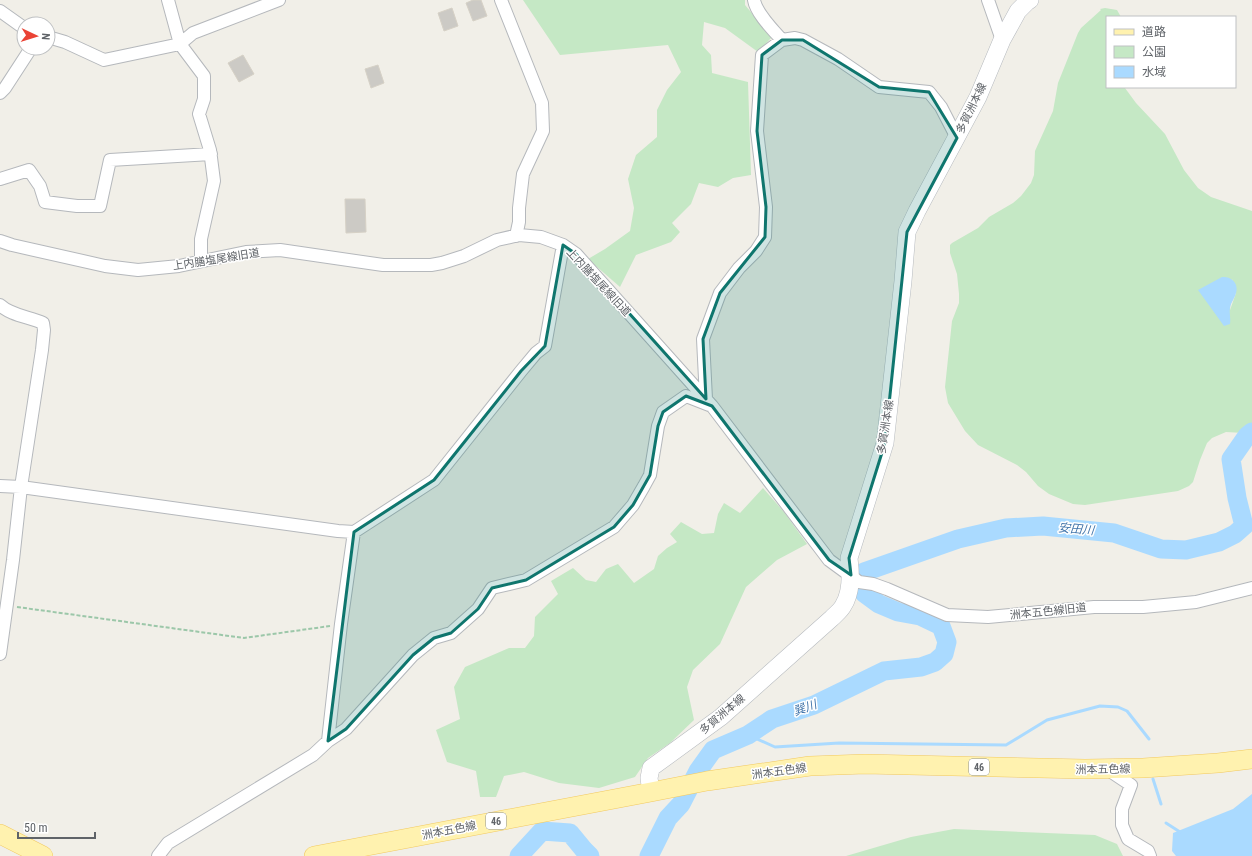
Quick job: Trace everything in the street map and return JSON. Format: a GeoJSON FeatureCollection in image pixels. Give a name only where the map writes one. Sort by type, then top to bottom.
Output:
{"type":"FeatureCollection","features":[{"type":"Feature","properties":{"kind":"main road","name":"多賀洲本線"},"geometry":{"type":"LineString","coordinates":[[650,792],[649,778],[651,768],[721,717],[832,618],[843,606],[855,578],[849,558],[885,444],[907,232],[978,97],[1002,40],[1018,11],[1030,0]]}},
{"type":"Feature","properties":{"kind":"main road","name":"洲本五色線"},"geometry":{"type":"LineString","coordinates":[[314,856],[679,786],[810,766],[865,764],[1107,769],[1218,763],[1251,757]]}},
{"type":"Feature","properties":{"kind":"main road"},"geometry":{"type":"LineString","coordinates":[[0,834],[43,856]]}},
{"type":"Feature","properties":{"kind":"street"},"geometry":{"type":"LineString","coordinates":[[168,0],[180,44],[204,76],[204,99],[199,114],[211,154],[214,181],[201,239],[201,261]]}},
{"type":"Feature","properties":{"kind":"street"},"geometry":{"type":"LineString","coordinates":[[56,39],[104,60],[180,44],[193,33],[279,0]]}},
{"type":"Feature","properties":{"kind":"street"},"geometry":{"type":"LineString","coordinates":[[501,0],[542,103],[543,131],[524,174],[516,236]]}},
{"type":"Feature","properties":{"kind":"street"},"geometry":{"type":"LineString","coordinates":[[754,0],[755,5],[766,21],[782,40]]}},
{"type":"Feature","properties":{"kind":"street"},"geometry":{"type":"LineString","coordinates":[[988,0],[1002,40]]}},
{"type":"Feature","properties":{"kind":"street"},"geometry":{"type":"LineString","coordinates":[[0,11],[16,22]]}},
{"type":"Feature","properties":{"kind":"street"},"geometry":{"type":"LineString","coordinates":[[158,856],[168,843],[313,755],[328,741],[346,729],[413,655],[434,638],[451,633],[478,609],[492,588],[526,580],[614,527],[632,505],[650,475],[658,426],[664,412],[686,396],[709,402],[703,339],[717,299],[723,288],[739,268],[756,252],[764,236],[766,208],[757,131],[762,55],[782,40],[795,38],[803,40],[838,59],[879,87],[929,92],[941,107],[957,138]]}},
{"type":"Feature","properties":{"kind":"street"},"geometry":{"type":"LineString","coordinates":[[0,93],[5,88],[26,56]]}},
{"type":"Feature","properties":{"kind":"street"},"geometry":{"type":"LineString","coordinates":[[0,180],[29,170],[40,186],[45,202],[77,206],[100,206],[110,160],[211,154]]}},
{"type":"Feature","properties":{"kind":"street","name":"上内膳塩尾線旧道"},"geometry":{"type":"LineString","coordinates":[[0,241],[105,266],[138,270],[179,266],[246,252],[280,250],[383,265],[421,266],[457,259],[497,240],[516,236],[541,237],[564,245],[576,254],[709,402],[829,560],[855,578]]}},
{"type":"Feature","properties":{"kind":"street"},"geometry":{"type":"LineString","coordinates":[[0,486],[21,487],[354,532],[434,480],[521,371],[536,353],[545,346],[564,245]]}},
{"type":"Feature","properties":{"kind":"street"},"geometry":{"type":"LineString","coordinates":[[0,305],[5,310],[34,319],[43,324],[44,330],[41,362],[21,487],[8,606],[0,654]]}},
{"type":"Feature","properties":{"kind":"street"},"geometry":{"type":"LineString","coordinates":[[328,741],[341,624],[354,532]]}},
{"type":"Feature","properties":{"kind":"street","name":"洲本五色線旧道"},"geometry":{"type":"LineString","coordinates":[[855,578],[947,615],[988,617],[1094,607],[1143,607],[1196,602],[1252,588]]}},
{"type":"Feature","properties":{"kind":"street"},"geometry":{"type":"LineString","coordinates":[[1107,769],[1131,785],[1122,809],[1122,825],[1128,839],[1148,851],[1150,856]]}},
{"type":"Feature","properties":{"kind":"path"},"geometry":{"type":"LineString","coordinates":[[8,606],[244,638],[341,624]]}},
{"type":"Feature","properties":{"kind":"highlighted area"},"geometry":{"type":"Polygon","coordinates":[[[782,40],[803,40],[879,87],[929,92],[957,138],[907,232],[885,443],[849,558],[851,575],[829,560],[712,406],[686,396],[663,412],[658,426],[650,475],[633,505],[614,527],[526,580],[492,588],[478,609],[451,633],[434,638],[413,655],[346,729],[328,741],[354,532],[434,480],[521,371],[545,346],[563,245],[576,254],[706,399],[703,339],[720,293],[765,237],[766,207],[757,131],[762,55],[782,40]]]}},
{"type":"Feature","properties":{"kind":"green space"},"geometry":{"type":"Polygon","coordinates":[[[523,0],[745,0],[745,5],[772,37],[758,52],[725,28],[704,22],[702,45],[711,55],[712,73],[748,82],[751,175],[733,178],[718,187],[699,183],[691,204],[672,223],[680,232],[671,242],[636,255],[620,287],[588,259],[630,231],[634,208],[628,179],[636,155],[657,137],[657,110],[667,90],[681,72],[668,45],[560,55],[523,0]]]}},
{"type":"Feature","properties":{"kind":"green space"},"geometry":{"type":"Polygon","coordinates":[[[1105,8],[1117,10],[1120,16],[1106,16],[1106,88],[1125,88],[1136,103],[1165,134],[1184,170],[1198,188],[1211,197],[1252,211],[1252,426],[1244,433],[1226,432],[1212,438],[1207,443],[1193,482],[1189,486],[1178,491],[1085,505],[1073,504],[1049,494],[1038,486],[1026,472],[1017,465],[978,445],[965,431],[948,403],[945,387],[952,321],[959,303],[957,274],[950,253],[950,245],[978,228],[989,217],[1013,203],[1021,196],[1031,183],[1034,175],[1035,151],[1053,111],[1058,83],[1078,33],[1081,28],[1101,10],[1100,9],[1105,8]],[[1232,279],[1230,310],[1236,293],[1232,279]]]}},
{"type":"Feature","properties":{"kind":"green space"},"geometry":{"type":"Polygon","coordinates":[[[763,488],[784,512],[807,544],[777,560],[746,587],[720,644],[693,670],[687,687],[694,720],[670,743],[648,758],[635,777],[599,788],[559,783],[524,772],[504,776],[496,797],[480,797],[476,771],[447,762],[436,730],[460,719],[454,687],[465,667],[509,648],[525,648],[534,636],[535,617],[558,594],[551,581],[573,568],[586,580],[596,582],[606,569],[618,564],[634,583],[654,569],[658,556],[677,542],[670,534],[681,522],[702,534],[714,533],[718,514],[724,503],[740,513],[763,488]]]}},
{"type":"Feature","properties":{"kind":"green space"},"geometry":{"type":"Polygon","coordinates":[[[954,829],[1095,835],[1117,844],[1123,856],[846,856],[911,837],[954,829]]]}},
{"type":"Feature","properties":{"kind":"water"},"geometry":{"type":"Polygon","coordinates":[[[1222,277],[1234,281],[1237,289],[1230,308],[1230,324],[1224,326],[1198,290],[1222,277]]]}},
{"type":"Feature","properties":{"kind":"water"},"geometry":{"type":"Polygon","coordinates":[[[1252,794],[1252,856],[1176,856],[1172,851],[1173,833],[1233,809],[1252,794]]]}},
{"type":"Feature","properties":{"kind":"building"},"geometry":{"type":"Polygon","coordinates":[[[473,0],[481,0],[487,16],[473,21],[466,3],[473,0]]]}},
{"type":"Feature","properties":{"kind":"building"},"geometry":{"type":"Polygon","coordinates":[[[452,8],[458,26],[444,31],[438,13],[452,8]]]}},
{"type":"Feature","properties":{"kind":"building"},"geometry":{"type":"Polygon","coordinates":[[[243,55],[254,74],[239,82],[228,63],[243,55]]]}},
{"type":"Feature","properties":{"kind":"building"},"geometry":{"type":"Polygon","coordinates":[[[378,65],[384,83],[371,88],[365,69],[378,65]]]}},
{"type":"Feature","properties":{"kind":"building"},"geometry":{"type":"Polygon","coordinates":[[[345,199],[365,199],[366,232],[346,233],[345,199]]]}},
{"type":"Feature","properties":{"kind":"waterway","name":"安田川"},"geometry":{"type":"LineString","coordinates":[[649,856],[668,818],[681,804],[698,771],[713,750],[748,735],[772,719],[814,705],[884,671],[921,667],[935,662],[944,654],[947,642],[941,626],[920,616],[898,612],[879,604],[864,593],[864,572],[958,539],[1006,528],[1043,526],[1114,533],[1161,549],[1186,550],[1219,542],[1235,534],[1244,526],[1237,498],[1231,459],[1247,436],[1252,432]]}},
{"type":"Feature","properties":{"kind":"waterway"},"geometry":{"type":"LineString","coordinates":[[748,735],[775,747],[839,743],[1006,745],[1047,720],[1100,706],[1118,707],[1127,711],[1149,739]]}},
{"type":"Feature","properties":{"kind":"waterway"},"geometry":{"type":"LineString","coordinates":[[1153,779],[1161,804]]}},
{"type":"Feature","properties":{"kind":"waterway"},"geometry":{"type":"LineString","coordinates":[[1166,823],[1180,832]]}},
{"type":"Feature","properties":{"kind":"waterway","name":"巽川"},"geometry":{"type":"LineString","coordinates":[[519,856],[542,831],[570,833],[590,856]]}}]}
